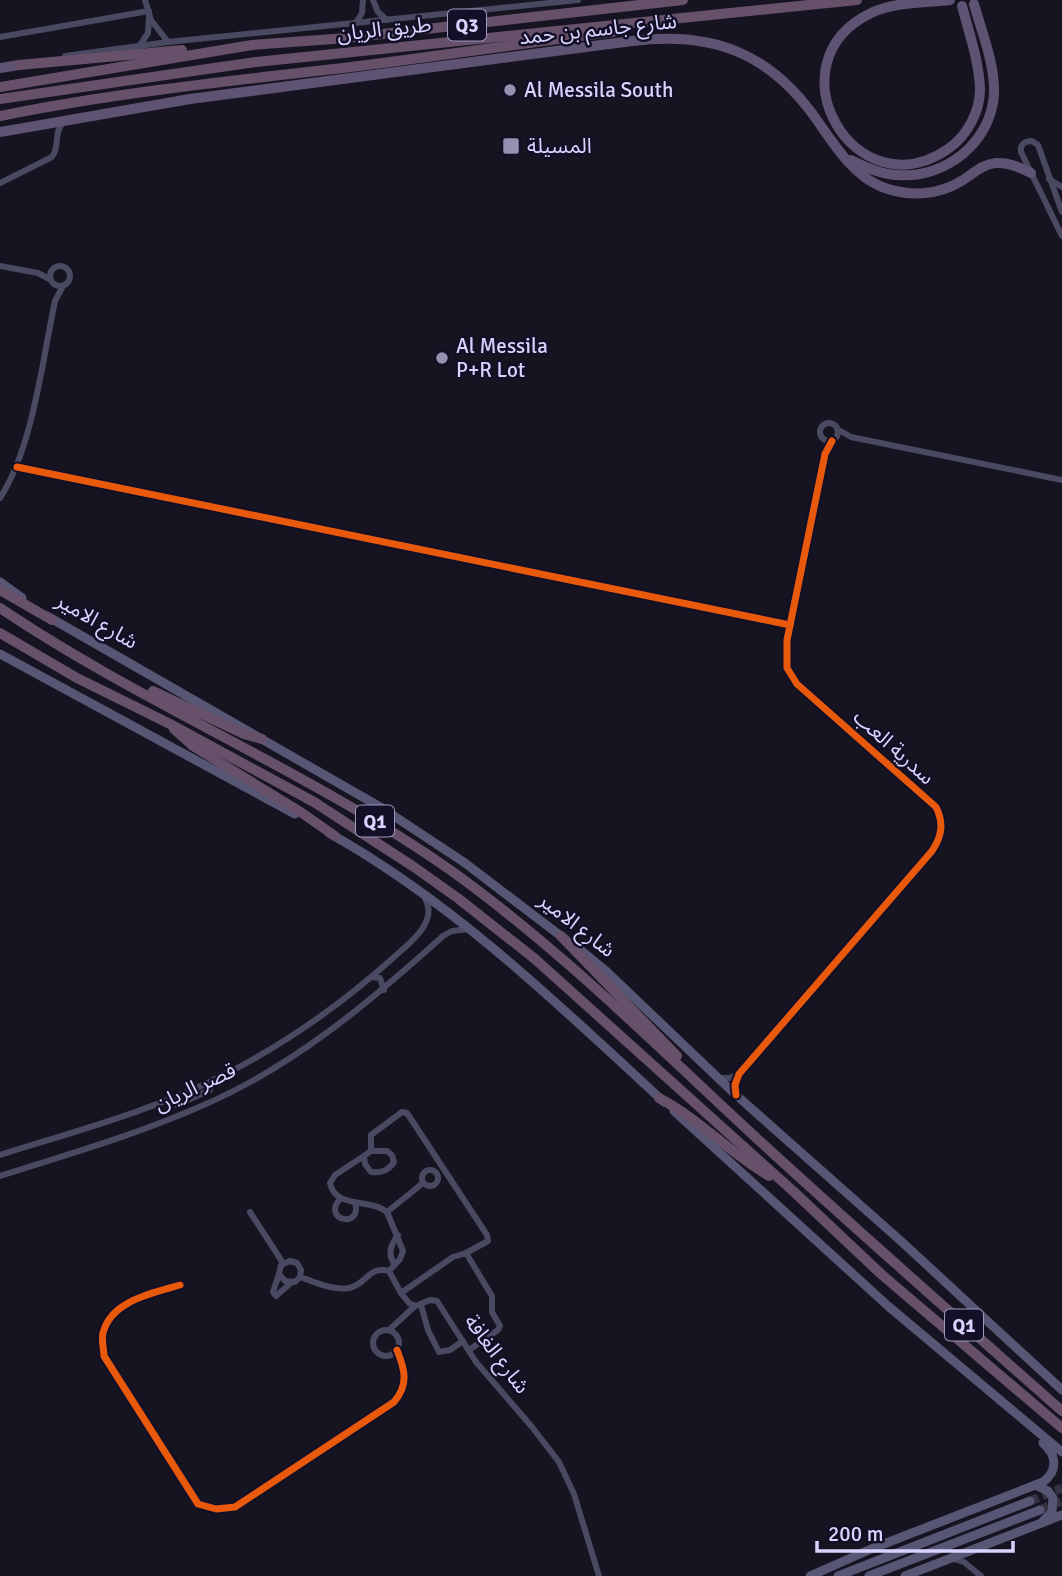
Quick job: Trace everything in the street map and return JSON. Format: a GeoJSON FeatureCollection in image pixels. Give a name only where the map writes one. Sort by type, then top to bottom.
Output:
{"type":"FeatureCollection","features":[{"type":"Feature","properties":{"kind":"highway","name":"طريق الريان"},"geometry":{"type":"LineString","coordinates":[[0,87],[252,45],[347,38],[683,0]]}},
{"type":"Feature","properties":{"kind":"highway","name":"طريق الريان"},"geometry":{"type":"LineString","coordinates":[[0,99],[256,62],[857,0]]}},
{"type":"Feature","properties":{"kind":"highway"},"geometry":{"type":"LineString","coordinates":[[0,116],[224,81],[544,42],[638,28],[666,19]]}},
{"type":"Feature","properties":{"kind":"highway"},"geometry":{"type":"LineString","coordinates":[[19,65],[252,45]]}},
{"type":"Feature","properties":{"kind":"highway"},"geometry":{"type":"LineString","coordinates":[[0,590],[52,620]]}},
{"type":"Feature","properties":{"kind":"highway","name":"شارع الامير"},"geometry":{"type":"LineString","coordinates":[[0,608],[124,683],[330,794],[393,831],[454,873],[517,921],[877,1247],[1062,1410]]}},
{"type":"Feature","properties":{"kind":"highway","name":"Q1"},"geometry":{"type":"LineString","coordinates":[[0,633],[77,678],[170,724],[314,802],[458,899],[535,959],[793,1191],[881,1274],[1062,1428]]}},
{"type":"Feature","properties":{"kind":"highway"},"geometry":{"type":"LineString","coordinates":[[124,683],[147,688],[244,734],[262,739]]}},
{"type":"Feature","properties":{"kind":"highway"},"geometry":{"type":"LineString","coordinates":[[170,724],[187,742],[335,836]]}},
{"type":"Feature","properties":{"kind":"highway"},"geometry":{"type":"LineString","coordinates":[[561,936],[684,1063],[708,1093]]}},
{"type":"Feature","properties":{"kind":"highway"},"geometry":{"type":"LineString","coordinates":[[659,1098],[681,1110],[748,1164],[793,1191]]}},
{"type":"Feature","properties":{"kind":"main road"},"geometry":{"type":"LineString","coordinates":[[950,0],[878,10],[848,29],[832,50],[826,67],[826,101],[841,134],[863,153],[888,162],[916,163],[943,152],[964,134],[976,110],[980,91],[962,6]]}},
{"type":"Feature","properties":{"kind":"main road"},"geometry":{"type":"LineString","coordinates":[[847,159],[886,174],[920,174],[952,162],[976,141],[989,117],[994,84],[974,4]]}},
{"type":"Feature","properties":{"kind":"main road"},"geometry":{"type":"LineString","coordinates":[[544,42],[687,32],[725,41],[754,56],[760,63]]}},
{"type":"Feature","properties":{"kind":"main road","name":"شارع جاسم بن حمد"},"geometry":{"type":"LineString","coordinates":[[190,99],[665,37],[694,38],[712,42],[760,63],[797,94],[863,176],[880,186],[917,194],[945,189],[993,163],[1011,164],[1031,173]]}},
{"type":"Feature","properties":{"kind":"main road","name":"طريق الريان"},"geometry":{"type":"LineString","coordinates":[[0,68],[19,65]]}},
{"type":"Feature","properties":{"kind":"main road"},"geometry":{"type":"LineString","coordinates":[[0,132],[190,99],[215,91],[325,74],[341,68]]}},
{"type":"Feature","properties":{"kind":"main road","name":"شارع الامير"},"geometry":{"type":"LineString","coordinates":[[0,582],[52,620],[342,784],[456,857],[561,936],[606,971],[736,1095],[902,1242],[1062,1391]]}},
{"type":"Feature","properties":{"kind":"main road"},"geometry":{"type":"LineString","coordinates":[[0,654],[335,836],[470,929],[610,1050],[659,1098],[888,1306],[1062,1452]]}},
{"type":"Feature","properties":{"kind":"main road"},"geometry":{"type":"LineString","coordinates":[[810,1576],[871,1549],[1035,1485],[1050,1476],[1054,1457],[1019,1415]]}},
{"type":"Feature","properties":{"kind":"main road"},"geometry":{"type":"LineString","coordinates":[[1035,1485],[1048,1491],[1054,1503],[1052,1513],[1039,1525]]}},
{"type":"Feature","properties":{"kind":"main road"},"geometry":{"type":"LineString","coordinates":[[838,1576],[1030,1501]]}},
{"type":"Feature","properties":{"kind":"main road"},"geometry":{"type":"LineString","coordinates":[[869,1576],[1040,1510]]}},
{"type":"Feature","properties":{"kind":"main road"},"geometry":{"type":"LineString","coordinates":[[905,1576],[1062,1515]]}},
{"type":"Feature","properties":{"kind":"street"},"geometry":{"type":"LineString","coordinates":[[145,0],[155,27],[168,42]]}},
{"type":"Feature","properties":{"kind":"street"},"geometry":{"type":"LineString","coordinates":[[355,24],[362,13],[363,0]]}},
{"type":"Feature","properties":{"kind":"street"},"geometry":{"type":"LineString","coordinates":[[373,0],[378,12],[387,20]]}},
{"type":"Feature","properties":{"kind":"street","name":"طريق الريان"},"geometry":{"type":"LineString","coordinates":[[19,65],[139,45],[578,0]]}},
{"type":"Feature","properties":{"kind":"street"},"geometry":{"type":"LineString","coordinates":[[0,37],[149,11]]}},
{"type":"Feature","properties":{"kind":"street"},"geometry":{"type":"LineString","coordinates":[[139,45],[150,26],[149,11]]}},
{"type":"Feature","properties":{"kind":"street"},"geometry":{"type":"LineString","coordinates":[[0,183],[51,157],[56,150],[58,129],[66,120]]}},
{"type":"Feature","properties":{"kind":"street"},"geometry":{"type":"LineString","coordinates":[[40,125],[56,138]]}},
{"type":"Feature","properties":{"kind":"street"},"geometry":{"type":"LineString","coordinates":[[1062,212],[1038,145],[1028,141],[1021,146],[1021,152],[1062,236]]}},
{"type":"Feature","properties":{"kind":"street"},"geometry":{"type":"LineString","coordinates":[[1048,177],[1062,187]]}},
{"type":"Feature","properties":{"kind":"street"},"geometry":{"type":"LineString","coordinates":[[0,266],[38,273],[52,271],[60,266],[69,271],[70,279],[55,301],[26,437],[17,467],[0,498]]}},
{"type":"Feature","properties":{"kind":"street"},"geometry":{"type":"LineString","coordinates":[[52,271],[55,301]]}},
{"type":"Feature","properties":{"kind":"street"},"geometry":{"type":"LineString","coordinates":[[38,273],[63,286]]}},
{"type":"Feature","properties":{"kind":"street"},"geometry":{"type":"LineString","coordinates":[[851,436],[823,439],[820,432],[824,425],[831,424],[851,436],[1062,480]]}},
{"type":"Feature","properties":{"kind":"street"},"geometry":{"type":"LineString","coordinates":[[834,439],[837,429]]}},
{"type":"Feature","properties":{"kind":"street","name":"سدرية العب"},"geometry":{"type":"LineString","coordinates":[[739,1074],[932,851],[941,834],[942,825],[936,807],[791,677],[785,659],[825,454],[823,439]]}},
{"type":"Feature","properties":{"kind":"street","name":"سدرية العب"},"geometry":{"type":"LineString","coordinates":[[825,454],[834,439]]}},
{"type":"Feature","properties":{"kind":"street"},"geometry":{"type":"LineString","coordinates":[[17,467],[790,625]]}},
{"type":"Feature","properties":{"kind":"street","name":"قصر الريان"},"geometry":{"type":"LineString","coordinates":[[0,1155],[173,1097],[215,1079],[274,1046],[372,977],[422,930],[428,902],[422,894]]}},
{"type":"Feature","properties":{"kind":"street","name":"قصر الريان"},"geometry":{"type":"LineString","coordinates":[[0,1176],[136,1133],[208,1103],[298,1054],[384,990],[443,936],[470,929]]}},
{"type":"Feature","properties":{"kind":"street"},"geometry":{"type":"LineString","coordinates":[[372,977],[383,981],[384,990]]}},
{"type":"Feature","properties":{"kind":"street"},"geometry":{"type":"LineString","coordinates":[[719,1078],[739,1074]]}},
{"type":"Feature","properties":{"kind":"street"},"geometry":{"type":"LineString","coordinates":[[736,1095],[735,1085],[739,1074]]}},
{"type":"Feature","properties":{"kind":"street"},"geometry":{"type":"LineString","coordinates":[[177,1105],[210,1090],[215,1079]]}},
{"type":"Feature","properties":{"kind":"street"},"geometry":{"type":"LineString","coordinates":[[173,1097],[183,1114]]}},
{"type":"Feature","properties":{"kind":"street"},"geometry":{"type":"LineString","coordinates":[[371,1151],[371,1133],[402,1112],[407,1113],[487,1236],[488,1241],[483,1245],[453,1257],[401,1293]]}},
{"type":"Feature","properties":{"kind":"street"},"geometry":{"type":"LineString","coordinates":[[283,1263],[274,1294],[279,1294],[300,1277],[338,1288],[349,1288],[357,1286],[372,1272],[383,1269],[388,1271],[396,1264],[402,1255],[398,1236],[387,1212],[372,1205],[340,1199],[331,1192],[330,1183],[346,1167],[371,1151],[387,1151],[394,1162],[381,1173],[371,1172],[365,1164],[364,1156]]}},
{"type":"Feature","properties":{"kind":"street"},"geometry":{"type":"LineString","coordinates":[[387,1212],[424,1183]]}},
{"type":"Feature","properties":{"kind":"street"},"geometry":{"type":"LineString","coordinates":[[340,1199],[334,1210],[343,1220],[355,1215],[355,1202]]}},
{"type":"Feature","properties":{"kind":"street"},"geometry":{"type":"LineString","coordinates":[[250,1212],[283,1263]]}},
{"type":"Feature","properties":{"kind":"street"},"geometry":{"type":"LineString","coordinates":[[396,1264],[392,1260],[391,1250],[398,1236]]}},
{"type":"Feature","properties":{"kind":"street"},"geometry":{"type":"LineString","coordinates":[[466,1253],[492,1296],[492,1312],[500,1326],[469,1350]]}},
{"type":"Feature","properties":{"kind":"street"},"geometry":{"type":"LineString","coordinates":[[283,1263],[297,1263],[301,1270],[300,1277]]}},
{"type":"Feature","properties":{"kind":"street","name":"شارع الغافة"},"geometry":{"type":"LineString","coordinates":[[388,1271],[409,1303],[418,1306],[430,1300],[438,1301],[469,1350],[559,1462],[574,1494],[599,1576]]}},
{"type":"Feature","properties":{"kind":"street"},"geometry":{"type":"LineString","coordinates":[[279,1274],[282,1279],[292,1282]]}},
{"type":"Feature","properties":{"kind":"street"},"geometry":{"type":"LineString","coordinates":[[180,1285],[139,1297],[111,1315],[102,1335],[104,1356],[198,1504],[216,1509],[235,1507],[394,1402],[403,1387],[405,1376],[397,1350],[397,1336],[389,1330]]}},
{"type":"Feature","properties":{"kind":"street"},"geometry":{"type":"LineString","coordinates":[[397,1350],[391,1355],[383,1356],[375,1349],[373,1342],[376,1335],[389,1330],[418,1306],[439,1352],[450,1350],[463,1341]]}},
{"type":"Feature","properties":{"kind":"street"},"geometry":{"type":"LineString","coordinates":[[972,1568],[971,1556],[974,1549]]}},
{"type":"Feature","properties":{"kind":"street"},"geometry":{"type":"LineString","coordinates":[[951,1558],[960,1560],[981,1576]]}},
{"type":"Feature","properties":{"kind":"tunnel"},"geometry":{"type":"LineString","coordinates":[[1030,1501],[1062,1488]]}},
{"type":"Feature","properties":{"kind":"tunnel"},"geometry":{"type":"LineString","coordinates":[[1040,1510],[1062,1501]]}},
{"type":"Feature","properties":{"kind":"cycle path"},"geometry":{"type":"LineString","coordinates":[[736,1095],[735,1085],[739,1074],[932,851],[941,829],[936,807],[797,684],[787,668],[787,640],[825,454],[832,441]]}},
{"type":"Feature","properties":{"kind":"cycle path"},"geometry":{"type":"LineString","coordinates":[[17,467],[790,625]]}},
{"type":"Feature","properties":{"kind":"cycle path"},"geometry":{"type":"LineString","coordinates":[[180,1285],[145,1295],[123,1306],[107,1322],[102,1342],[104,1356],[198,1504],[216,1509],[235,1507],[394,1402],[404,1383],[397,1350]]}},
{"type":"Feature","properties":{"kind":"place","name":"Al Messila South"},"geometry":{"type":"Point","coordinates":[510,90]}},
{"type":"Feature","properties":{"kind":"place","name":"المسيلة"},"geometry":{"type":"Point","coordinates":[511,146]}},
{"type":"Feature","properties":{"kind":"place","name":"Al Messila P+R Lot"},"geometry":{"type":"Point","coordinates":[442,358]}}]}
